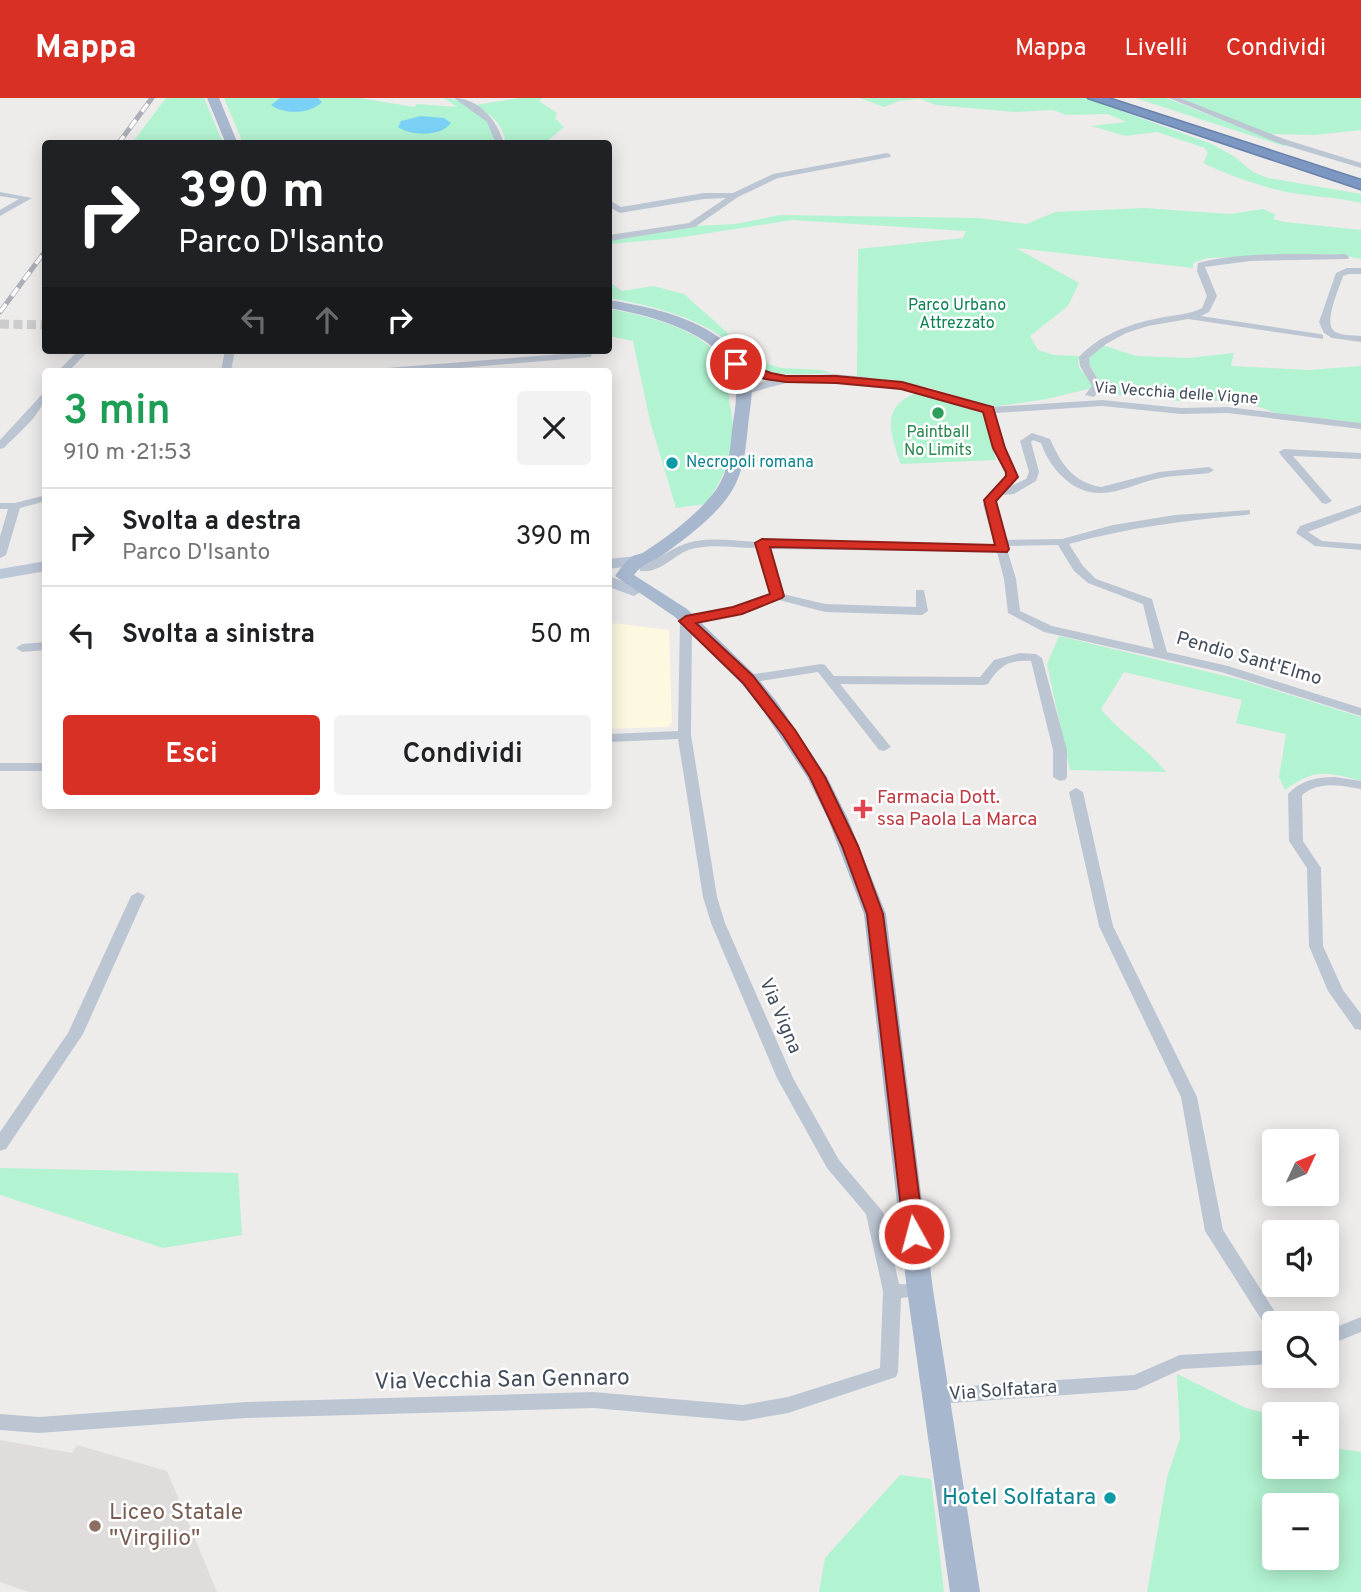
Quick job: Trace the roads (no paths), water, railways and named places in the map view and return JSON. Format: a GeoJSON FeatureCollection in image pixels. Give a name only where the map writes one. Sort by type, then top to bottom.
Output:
{"type":"FeatureCollection","features":[{"type":"Feature","properties":{"kind":"highway"},"geometry":{"type":"LineString","coordinates":[[1095,98],[1361,185]]}},
{"type":"Feature","properties":{"kind":"highway"},"geometry":{"type":"LineString","coordinates":[[1119,98],[1361,173]]}},
{"type":"Feature","properties":{"kind":"main road"},"geometry":{"type":"LineString","coordinates":[[213,98],[230,140]]}},
{"type":"Feature","properties":{"kind":"main road"},"geometry":{"type":"LineString","coordinates":[[612,304],[676,321],[711,340],[741,378],[736,465],[726,489],[710,506],[625,571]]}},
{"type":"Feature","properties":{"kind":"main road"},"geometry":{"type":"LineString","coordinates":[[0,573],[42,567]]}},
{"type":"Feature","properties":{"kind":"main road","name":"Via Solfatara"},"geometry":{"type":"LineString","coordinates":[[625,571],[681,613],[686,621]]}},
{"type":"Feature","properties":{"kind":"main road","name":"Via Solfatara"},"geometry":{"type":"LineString","coordinates":[[625,571],[686,621],[748,680],[790,733],[817,777],[846,837],[875,914],[920,1290],[937,1396]]}},
{"type":"Feature","properties":{"kind":"main road"},"geometry":{"type":"LineString","coordinates":[[937,1396],[965,1592]]}},
{"type":"Feature","properties":{"kind":"street"},"geometry":{"type":"LineString","coordinates":[[458,98],[491,119],[497,127],[499,140]]}},
{"type":"Feature","properties":{"kind":"street"},"geometry":{"type":"LineString","coordinates":[[1173,98],[1281,141],[1361,166]]}},
{"type":"Feature","properties":{"kind":"street"},"geometry":{"type":"LineString","coordinates":[[612,238],[692,225],[735,195],[776,176],[887,155]]}},
{"type":"Feature","properties":{"kind":"street"},"geometry":{"type":"LineString","coordinates":[[0,213],[28,198],[2,190]]}},
{"type":"Feature","properties":{"kind":"street"},"geometry":{"type":"LineString","coordinates":[[612,205],[620,210],[735,195]]}},
{"type":"Feature","properties":{"kind":"street"},"geometry":{"type":"LineString","coordinates":[[1090,395],[1097,386],[1096,381],[1087,372],[1083,362],[1090,352],[1112,336],[1135,326],[1190,316],[1200,313],[1211,304],[1212,296],[1201,265],[1236,260],[1345,257]]}},
{"type":"Feature","properties":{"kind":"street"},"geometry":{"type":"LineString","coordinates":[[1361,271],[1348,271],[1339,275],[1324,322],[1327,331],[1335,336],[1361,339]]}},
{"type":"Feature","properties":{"kind":"street"},"geometry":{"type":"LineString","coordinates":[[1190,316],[1320,337]]}},
{"type":"Feature","properties":{"kind":"street"},"geometry":{"type":"LineString","coordinates":[[66,368],[80,354]]}},
{"type":"Feature","properties":{"kind":"street"},"geometry":{"type":"LineString","coordinates":[[431,368],[587,355]]}},
{"type":"Feature","properties":{"kind":"street"},"geometry":{"type":"LineString","coordinates":[[741,378],[770,379]]}},
{"type":"Feature","properties":{"kind":"street"},"geometry":{"type":"LineString","coordinates":[[741,378],[770,379]]}},
{"type":"Feature","properties":{"kind":"street","name":"Via Vecchia delle Vigne"},"geometry":{"type":"LineString","coordinates":[[770,379],[836,379],[902,386],[989,410],[1102,403],[1181,411],[1227,410],[1361,426]]}},
{"type":"Feature","properties":{"kind":"street"},"geometry":{"type":"LineString","coordinates":[[1043,405],[1090,395],[1163,402],[1224,402],[1242,404],[1265,412]]}},
{"type":"Feature","properties":{"kind":"street"},"geometry":{"type":"LineString","coordinates":[[0,446],[42,398]]}},
{"type":"Feature","properties":{"kind":"street"},"geometry":{"type":"LineString","coordinates":[[989,410],[999,448],[1012,472],[1012,477],[990,500],[989,505],[1010,579],[1014,612],[1021,618],[1048,629],[1161,653]]}},
{"type":"Feature","properties":{"kind":"street"},"geometry":{"type":"LineString","coordinates":[[998,491],[1010,492],[1031,481],[1034,472],[1025,441],[1032,436],[1045,441],[1049,456],[1072,480],[1089,489],[1101,490],[1176,472],[1209,470]]}},
{"type":"Feature","properties":{"kind":"street"},"geometry":{"type":"LineString","coordinates":[[1326,501],[1284,452],[1361,456]]}},
{"type":"Feature","properties":{"kind":"street"},"geometry":{"type":"LineString","coordinates":[[0,506],[15,506],[42,499]]}},
{"type":"Feature","properties":{"kind":"street"},"geometry":{"type":"LineString","coordinates":[[0,555],[15,506]]}},
{"type":"Feature","properties":{"kind":"street"},"geometry":{"type":"LineString","coordinates":[[1361,508],[1304,527],[1302,533],[1319,544],[1361,547]]}},
{"type":"Feature","properties":{"kind":"street"},"geometry":{"type":"LineString","coordinates":[[625,571],[655,567],[689,545],[762,543],[1002,546],[1062,542],[1138,524],[1247,512]]}},
{"type":"Feature","properties":{"kind":"street","name":"Pendio Sant'Elmo"},"geometry":{"type":"LineString","coordinates":[[1062,542],[1081,572],[1092,581],[1137,595],[1148,602],[1161,653],[1224,669],[1361,712]]}},
{"type":"Feature","properties":{"kind":"street"},"geometry":{"type":"LineString","coordinates":[[762,543],[778,596]]}},
{"type":"Feature","properties":{"kind":"street"},"geometry":{"type":"LineString","coordinates":[[686,621],[737,611],[778,596],[825,608],[851,611],[922,611],[920,593]]}},
{"type":"Feature","properties":{"kind":"street","name":"Via Vigna"},"geometry":{"type":"LineString","coordinates":[[686,621],[684,735],[695,794],[701,853],[718,923],[785,1079],[833,1164],[874,1212],[891,1291]]}},
{"type":"Feature","properties":{"kind":"street"},"geometry":{"type":"LineString","coordinates":[[22,648],[42,646]]}},
{"type":"Feature","properties":{"kind":"street"},"geometry":{"type":"LineString","coordinates":[[830,680],[984,681],[989,670],[1004,659],[1020,654],[1036,658],[1060,750],[1060,777]]}},
{"type":"Feature","properties":{"kind":"street"},"geometry":{"type":"LineString","coordinates":[[748,680],[821,668],[884,747]]}},
{"type":"Feature","properties":{"kind":"street"},"geometry":{"type":"LineString","coordinates":[[612,738],[684,735]]}},
{"type":"Feature","properties":{"kind":"street"},"geometry":{"type":"LineString","coordinates":[[0,767],[42,767]]}},
{"type":"Feature","properties":{"kind":"street"},"geometry":{"type":"LineString","coordinates":[[1361,785],[1340,781],[1311,784],[1295,794],[1294,803],[1296,841],[1314,868],[1316,946],[1336,991],[1361,1025]]}},
{"type":"Feature","properties":{"kind":"street"},"geometry":{"type":"LineString","coordinates":[[1076,792],[1106,926],[1189,1097],[1214,1231],[1265,1311]]}},
{"type":"Feature","properties":{"kind":"street"},"geometry":{"type":"LineString","coordinates":[[0,1145],[75,1034],[138,896]]}},
{"type":"Feature","properties":{"kind":"street"},"geometry":{"type":"LineString","coordinates":[[891,1291],[920,1290]]}},
{"type":"Feature","properties":{"kind":"street","name":"Via Vecchia San Gennaro"},"geometry":{"type":"LineString","coordinates":[[0,1422],[39,1425],[246,1410],[593,1400],[743,1413],[788,1405],[889,1372],[891,1291]]}},
{"type":"Feature","properties":{"kind":"street"},"geometry":{"type":"LineString","coordinates":[[1339,1333],[1361,1324]]}},
{"type":"Feature","properties":{"kind":"street","name":"Via Solfatara"},"geometry":{"type":"LineString","coordinates":[[937,1396],[1136,1382],[1180,1362],[1262,1358]]}},
{"type":"Feature","properties":{"kind":"water"},"geometry":{"type":"Polygon","coordinates":[[[280,98],[318,98],[322,102],[311,109],[290,112],[271,105],[280,98]]]}},
{"type":"Feature","properties":{"kind":"water"},"geometry":{"type":"Polygon","coordinates":[[[421,116],[444,118],[451,123],[440,131],[426,134],[398,127],[401,121],[421,116]]]}},
{"type":"Feature","properties":{"kind":"tunnel"},"geometry":{"type":"LineString","coordinates":[[0,324],[42,325]]}},
{"type":"Feature","properties":{"kind":"railway"},"geometry":{"type":"LineString","coordinates":[[121,140],[152,98]]}},
{"type":"Feature","properties":{"kind":"railway"},"geometry":{"type":"LineString","coordinates":[[0,312],[42,255]]}},
{"type":"Feature","properties":{"kind":"place","name":"Paintball No Limits"},"geometry":{"type":"Point","coordinates":[938,413]}},
{"type":"Feature","properties":{"kind":"place","name":"Necropoli romana"},"geometry":{"type":"Point","coordinates":[672,463]}},
{"type":"Feature","properties":{"kind":"place","name":"Farmacia Dott. ssa Paola La Marca"},"geometry":{"type":"Point","coordinates":[863,809]}},
{"type":"Feature","properties":{"kind":"place","name":"Hotel Solfatara"},"geometry":{"type":"Point","coordinates":[1110,1498]}},
{"type":"Feature","properties":{"kind":"place","name":"Liceo Statale \"Virgilio\""},"geometry":{"type":"Point","coordinates":[95,1526]}},
{"type":"Feature","properties":{"kind":"park label","name":"Parco Urbano Attrezzato"},"geometry":{"type":"Point","coordinates":[957,315]}}]}
